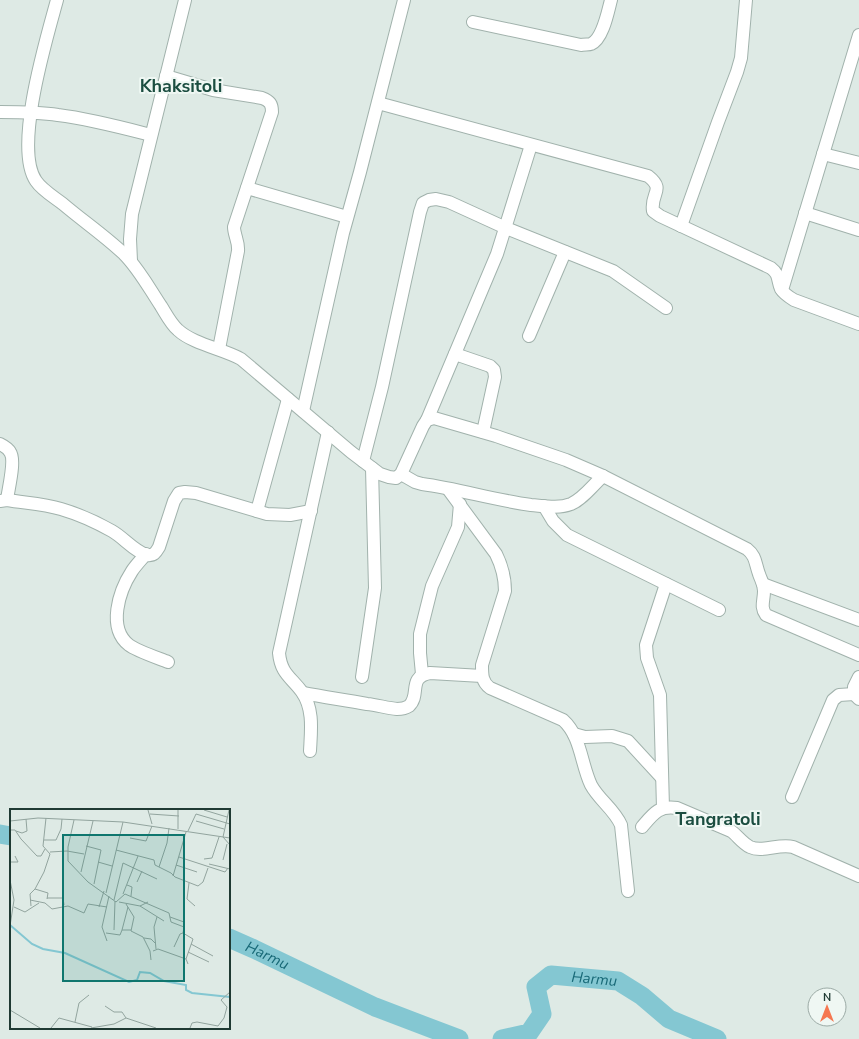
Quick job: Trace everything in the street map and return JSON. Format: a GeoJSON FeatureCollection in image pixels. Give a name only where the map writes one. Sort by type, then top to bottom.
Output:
{"type":"FeatureCollection","features":[{"type":"Feature","properties":{"kind":"street"},"geometry":{"type":"LineString","coordinates":[[57,0],[36,81],[31,112],[28,146],[30,166],[35,180],[46,191],[105,237],[131,261],[171,322],[178,330],[186,336],[241,359],[367,464],[380,474],[389,477],[396,478],[401,474],[422,426],[428,420],[506,228],[531,145]]}},
{"type":"Feature","properties":{"kind":"street"},"geometry":{"type":"LineString","coordinates":[[131,261],[130,239],[132,214],[185,0]]}},
{"type":"Feature","properties":{"kind":"street"},"geometry":{"type":"LineString","coordinates":[[302,411],[347,217],[404,0]]}},
{"type":"Feature","properties":{"kind":"street"},"geometry":{"type":"LineString","coordinates":[[473,22],[581,45],[591,44],[598,38],[604,26],[611,0]]}},
{"type":"Feature","properties":{"kind":"street"},"geometry":{"type":"LineString","coordinates":[[681,226],[737,72],[741,58],[746,0]]}},
{"type":"Feature","properties":{"kind":"street"},"geometry":{"type":"LineString","coordinates":[[782,290],[859,35]]}},
{"type":"Feature","properties":{"kind":"street"},"geometry":{"type":"LineString","coordinates":[[166,76],[213,90],[262,98],[268,101],[272,106],[272,112],[234,227],[234,232],[238,242],[238,251],[219,349]]}},
{"type":"Feature","properties":{"kind":"street"},"geometry":{"type":"LineString","coordinates":[[378,103],[648,176],[655,182],[657,187],[652,204],[653,211],[660,216],[771,268],[777,273],[782,290],[794,300],[859,324]]}},
{"type":"Feature","properties":{"kind":"street"},"geometry":{"type":"LineString","coordinates":[[0,112],[57,114],[151,135]]}},
{"type":"Feature","properties":{"kind":"street"},"geometry":{"type":"LineString","coordinates":[[823,154],[859,163]]}},
{"type":"Feature","properties":{"kind":"street"},"geometry":{"type":"LineString","coordinates":[[247,188],[347,217]]}},
{"type":"Feature","properties":{"kind":"street"},"geometry":{"type":"LineString","coordinates":[[362,677],[375,588],[367,464],[420,212],[424,203],[429,200],[436,199],[449,202],[506,228],[613,271],[666,308]]}},
{"type":"Feature","properties":{"kind":"street"},"geometry":{"type":"LineString","coordinates":[[805,213],[859,230]]}},
{"type":"Feature","properties":{"kind":"street"},"geometry":{"type":"LineString","coordinates":[[529,336],[565,252]]}},
{"type":"Feature","properties":{"kind":"street"},"geometry":{"type":"LineString","coordinates":[[455,354],[490,366],[494,370],[495,377],[483,432]]}},
{"type":"Feature","properties":{"kind":"street"},"geometry":{"type":"LineString","coordinates":[[257,511],[288,399]]}},
{"type":"Feature","properties":{"kind":"street"},"geometry":{"type":"LineString","coordinates":[[428,420],[434,418],[442,419],[548,453],[603,476],[747,549],[755,560],[763,584],[764,591],[762,605],[763,611],[766,615],[859,655]]}},
{"type":"Feature","properties":{"kind":"street"},"geometry":{"type":"LineString","coordinates":[[310,750],[311,720],[308,708],[303,693],[286,674],[280,663],[279,653],[328,432]]}},
{"type":"Feature","properties":{"kind":"street"},"geometry":{"type":"LineString","coordinates":[[0,444],[12,453],[12,460],[3,501],[61,509],[87,518],[112,531],[146,554],[151,555],[156,553],[159,548],[174,501],[179,493],[196,493],[267,514],[290,515],[310,511]]}},
{"type":"Feature","properties":{"kind":"street"},"geometry":{"type":"LineString","coordinates":[[401,474],[415,482],[518,503],[544,506],[560,506],[577,501],[603,476]]}},
{"type":"Feature","properties":{"kind":"street"},"geometry":{"type":"LineString","coordinates":[[448,489],[496,554],[501,564],[505,582],[505,591],[482,665],[482,676],[485,684],[490,688],[563,720],[569,726],[574,734],[591,784],[597,794],[618,818],[628,891]]}},
{"type":"Feature","properties":{"kind":"street"},"geometry":{"type":"LineString","coordinates":[[422,674],[420,634],[432,586],[458,527],[460,504]]}},
{"type":"Feature","properties":{"kind":"street"},"geometry":{"type":"LineString","coordinates":[[544,506],[553,522],[567,535],[719,610]]}},
{"type":"Feature","properties":{"kind":"street"},"geometry":{"type":"LineString","coordinates":[[146,554],[125,584],[117,611],[117,625],[121,637],[130,646],[168,662]]}},
{"type":"Feature","properties":{"kind":"street"},"geometry":{"type":"LineString","coordinates":[[663,808],[660,695],[645,650],[666,584]]}},
{"type":"Feature","properties":{"kind":"street"},"geometry":{"type":"LineString","coordinates":[[763,584],[859,620]]}},
{"type":"Feature","properties":{"kind":"street"},"geometry":{"type":"LineString","coordinates":[[303,693],[387,707],[404,708],[410,705],[416,682],[418,677],[422,674],[430,673],[482,676]]}},
{"type":"Feature","properties":{"kind":"street"},"geometry":{"type":"LineString","coordinates":[[792,796],[833,700],[839,695],[856,697],[854,687],[859,677]]}},
{"type":"Feature","properties":{"kind":"street"},"geometry":{"type":"LineString","coordinates":[[574,734],[585,737],[612,736],[628,741],[662,778]]}},
{"type":"Feature","properties":{"kind":"street"},"geometry":{"type":"LineString","coordinates":[[642,827],[654,813],[663,808],[677,808],[731,831],[746,845],[752,848],[760,849],[785,845],[793,847],[859,876]]}},
{"type":"Feature","properties":{"kind":"waterway","name":"Harmu"},"geometry":{"type":"LineString","coordinates":[[0,834],[10,836]]}},
{"type":"Feature","properties":{"kind":"waterway","name":"Harmu"},"geometry":{"type":"LineString","coordinates":[[230,938],[375,1007],[459,1039]]}},
{"type":"Feature","properties":{"kind":"waterway","name":"Harmu"},"geometry":{"type":"LineString","coordinates":[[502,1039],[529,1033],[542,1014],[536,987],[551,975],[618,981],[642,996],[669,1019],[717,1039]]}},
{"type":"Feature","properties":{"kind":"district","name":"Khaksitoli"},"geometry":{"type":"Point","coordinates":[181,86]}},
{"type":"Feature","properties":{"kind":"district","name":"Tangratoli"},"geometry":{"type":"Point","coordinates":[718,819]}}]}
